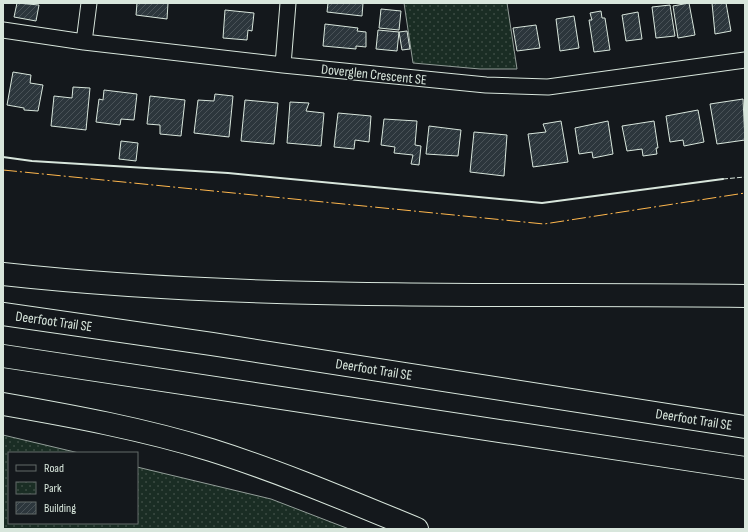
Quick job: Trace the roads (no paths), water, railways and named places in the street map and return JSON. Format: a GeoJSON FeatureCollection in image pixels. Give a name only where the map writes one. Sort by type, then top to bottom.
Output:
{"type":"FeatureCollection","features":[{"type":"Feature","properties":{"kind":"highway"},"geometry":{"type":"LineString","coordinates":[[3,274],[248,291],[745,296]]}},
{"type":"Feature","properties":{"kind":"highway","name":"Deerfoot Trail SE"},"geometry":{"type":"LineString","coordinates":[[3,314],[212,344],[745,427]]}},
{"type":"Feature","properties":{"kind":"highway"},"geometry":{"type":"LineString","coordinates":[[3,356],[745,468]]}},
{"type":"Feature","properties":{"kind":"highway"},"geometry":{"type":"LineString","coordinates":[[3,404],[156,435],[210,449],[288,476],[417,529]]}},
{"type":"Feature","properties":{"kind":"street"},"geometry":{"type":"LineString","coordinates":[[84,42],[89,3]]}},
{"type":"Feature","properties":{"kind":"street"},"geometry":{"type":"LineString","coordinates":[[283,65],[288,3]]}},
{"type":"Feature","properties":{"kind":"street","name":"Doverglen Crescent SE"},"geometry":{"type":"LineString","coordinates":[[3,30],[84,42],[283,65],[486,85],[548,87],[745,60]]}}]}
